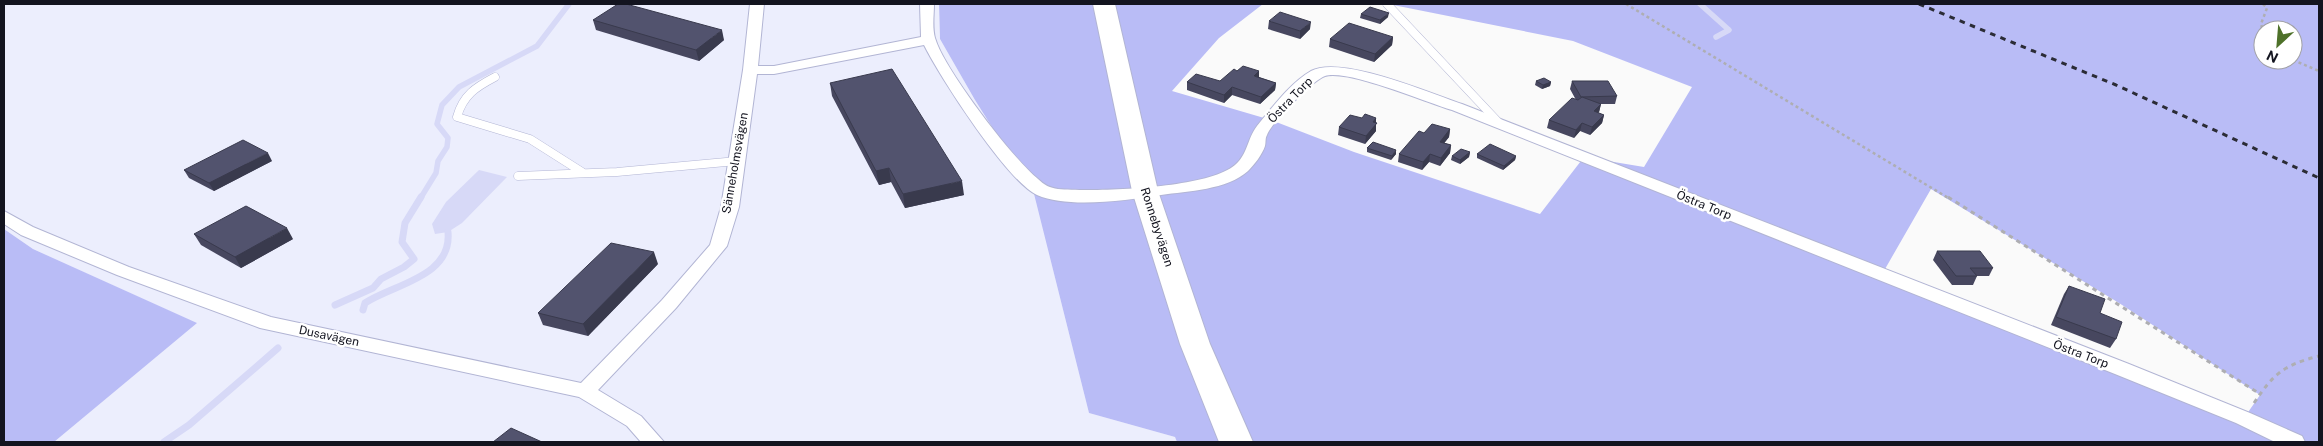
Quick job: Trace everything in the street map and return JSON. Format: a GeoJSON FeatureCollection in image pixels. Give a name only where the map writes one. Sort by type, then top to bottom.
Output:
{"type":"FeatureCollection","features":[{"type":"Feature","properties":{"kind":"main road","name":"Ronnebyvägen"},"geometry":{"type":"LineString","coordinates":[[1104,4],[1145,190],[1195,344],[1236,442]]}},
{"type":"Feature","properties":{"kind":"street","name":"Sänneholmsvägen"},"geometry":{"type":"LineString","coordinates":[[585,391],[669,304],[718,246],[730,207],[750,70],[757,4]]}},
{"type":"Feature","properties":{"kind":"street"},"geometry":{"type":"LineString","coordinates":[[750,70],[774,70],[928,40],[927,4]]}},
{"type":"Feature","properties":{"kind":"street","name":"Östra Torp"},"geometry":{"type":"LineString","coordinates":[[928,40],[972,111],[1023,176],[1043,191],[1076,197],[1219,180],[1232,175],[1257,148],[1259,133],[1305,82],[1316,74],[1331,70],[1347,71],[1457,107],[2243,418],[2294,442]]}},
{"type":"Feature","properties":{"kind":"street","name":"Dusavägen"},"geometry":{"type":"LineString","coordinates":[[4,216],[27,232],[123,271],[267,323],[585,391],[634,421],[653,442]]}},
{"type":"Feature","properties":{"kind":"lane"},"geometry":{"type":"LineString","coordinates":[[1387,4],[1502,126]]}},
{"type":"Feature","properties":{"kind":"lane"},"geometry":{"type":"LineString","coordinates":[[495,76],[476,86],[460,102],[457,117],[470,124],[498,128],[530,139],[582,172]]}},
{"type":"Feature","properties":{"kind":"lane"},"geometry":{"type":"LineString","coordinates":[[518,176],[617,172],[737,161]]}},
{"type":"Feature","properties":{"kind":"path"},"geometry":{"type":"LineString","coordinates":[[1626,4],[1816,116],[2119,303],[2260,394]]}},
{"type":"Feature","properties":{"kind":"path"},"geometry":{"type":"LineString","coordinates":[[2262,20],[2266,8],[2263,4]]}},
{"type":"Feature","properties":{"kind":"path"},"geometry":{"type":"LineString","coordinates":[[2303,64],[2319,71]]}},
{"type":"Feature","properties":{"kind":"path"},"geometry":{"type":"LineString","coordinates":[[2243,418],[2272,375],[2289,364],[2319,356]]}},
{"type":"Feature","properties":{"kind":"shaded area"},"geometry":{"type":"Polygon","coordinates":[[[4,4],[939,4],[940,39],[975,100],[1034,194],[1089,413],[1175,437],[1177,442],[54,442],[196,323],[33,249],[4,229],[4,4]]]}},
{"type":"Feature","properties":{"kind":"shaded area"},"geometry":{"type":"Polygon","coordinates":[[[939,4],[1263,4],[1219,38],[1172,91],[1271,120],[1354,152],[1540,214],[1584,157],[1644,167],[1692,87],[1573,41],[1388,4],[2319,4],[2319,442],[1177,442],[1175,437],[1089,413],[1034,194],[975,100],[940,39],[939,4]],[[1931,189],[1881,276],[2244,418],[2260,395],[2119,303],[1931,189]]]}},
{"type":"Feature","properties":{"kind":"shaded area"},"geometry":{"type":"Polygon","coordinates":[[[479,170],[507,177],[462,223],[448,232],[435,234],[432,224],[446,202],[479,170]]]}},
{"type":"Feature","properties":{"kind":"shaded area"},"geometry":{"type":"Polygon","coordinates":[[[4,229],[33,249],[197,323],[54,442],[4,442],[4,229]]]}},
{"type":"Feature","properties":{"kind":"building"},"geometry":{"type":"Polygon","coordinates":[[[618,4],[626,4],[722,30],[696,50],[593,20],[618,4]]]}},
{"type":"Feature","properties":{"kind":"building"},"geometry":{"type":"Polygon","coordinates":[[[1370,7],[1389,13],[1380,20],[1361,14],[1370,7]]]}},
{"type":"Feature","properties":{"kind":"building"},"geometry":{"type":"Polygon","coordinates":[[[1280,12],[1311,22],[1300,31],[1269,21],[1280,12]]]}},
{"type":"Feature","properties":{"kind":"building"},"geometry":{"type":"Polygon","coordinates":[[[1349,23],[1393,37],[1375,54],[1330,39],[1349,23]]]}},
{"type":"Feature","properties":{"kind":"building"},"geometry":{"type":"Polygon","coordinates":[[[1243,66],[1259,71],[1254,76],[1276,83],[1261,97],[1232,87],[1224,95],[1187,82],[1196,74],[1220,81],[1234,69],[1237,71],[1243,66]]]}},
{"type":"Feature","properties":{"kind":"building"},"geometry":{"type":"Polygon","coordinates":[[[892,69],[962,181],[903,194],[889,168],[876,171],[830,83],[892,69]]]}},
{"type":"Feature","properties":{"kind":"building"},"geometry":{"type":"Polygon","coordinates":[[[1544,78],[1551,82],[1543,85],[1536,81],[1544,78]]]}},
{"type":"Feature","properties":{"kind":"building"},"geometry":{"type":"Polygon","coordinates":[[[1572,81],[1608,81],[1617,96],[1581,97],[1572,81]]]}},
{"type":"Feature","properties":{"kind":"building"},"geometry":{"type":"Polygon","coordinates":[[[1582,97],[1601,104],[1594,111],[1604,115],[1592,127],[1582,123],[1576,130],[1549,120],[1572,98],[1578,100],[1582,97]]]}},
{"type":"Feature","properties":{"kind":"building"},"geometry":{"type":"Polygon","coordinates":[[[1365,114],[1376,118],[1373,122],[1377,123],[1366,136],[1339,127],[1350,115],[1362,118],[1365,114]]]}},
{"type":"Feature","properties":{"kind":"building"},"geometry":{"type":"Polygon","coordinates":[[[1432,124],[1450,129],[1440,142],[1451,145],[1441,158],[1430,154],[1423,162],[1399,154],[1419,131],[1424,133],[1432,124]]]}},
{"type":"Feature","properties":{"kind":"building"},"geometry":{"type":"Polygon","coordinates":[[[243,140],[268,153],[209,183],[184,170],[243,140]]]}},
{"type":"Feature","properties":{"kind":"building"},"geometry":{"type":"Polygon","coordinates":[[[1373,142],[1396,150],[1392,156],[1367,148],[1373,142]]]}},
{"type":"Feature","properties":{"kind":"building"},"geometry":{"type":"Polygon","coordinates":[[[1490,144],[1516,156],[1504,166],[1477,154],[1490,144]]]}},
{"type":"Feature","properties":{"kind":"building"},"geometry":{"type":"Polygon","coordinates":[[[1461,149],[1470,152],[1460,160],[1452,156],[1461,149]]]}},
{"type":"Feature","properties":{"kind":"building"},"geometry":{"type":"Polygon","coordinates":[[[246,206],[287,228],[235,257],[194,234],[246,206]]]}},
{"type":"Feature","properties":{"kind":"building"},"geometry":{"type":"Polygon","coordinates":[[[611,243],[654,252],[583,324],[538,313],[611,243]]]}},
{"type":"Feature","properties":{"kind":"building"},"geometry":{"type":"Polygon","coordinates":[[[1937,251],[1980,251],[1993,268],[1970,268],[1977,276],[1956,276],[1937,251]]]}},
{"type":"Feature","properties":{"kind":"building"},"geometry":{"type":"Polygon","coordinates":[[[2069,286],[2105,299],[2100,313],[2122,322],[2116,339],[2056,317],[2069,286]]]}},
{"type":"Feature","properties":{"kind":"building"},"geometry":{"type":"Polygon","coordinates":[[[511,428],[542,442],[493,442],[511,428]]]}},
{"type":"Feature","properties":{"kind":"waterway"},"geometry":{"type":"LineString","coordinates":[[420,199],[436,173],[438,161],[447,147],[448,138],[437,124],[442,105],[459,87],[537,46],[569,4]]}},
{"type":"Feature","properties":{"kind":"waterway"},"geometry":{"type":"LineString","coordinates":[[1700,4],[1729,30],[1716,37]]}},
{"type":"Feature","properties":{"kind":"waterway"},"geometry":{"type":"LineString","coordinates":[[335,305],[373,288],[381,279],[404,267],[414,259],[402,242],[405,223],[421,197]]}},
{"type":"Feature","properties":{"kind":"waterway"},"geometry":{"type":"LineString","coordinates":[[363,310],[365,303],[419,277],[431,269],[441,259],[447,247],[448,232]]}},
{"type":"Feature","properties":{"kind":"waterway"},"geometry":{"type":"LineString","coordinates":[[164,442],[189,425],[278,348]]}},
{"type":"Feature","properties":{"kind":"railway"},"geometry":{"type":"LineString","coordinates":[[1919,4],[2116,85],[2319,178]]}}]}
